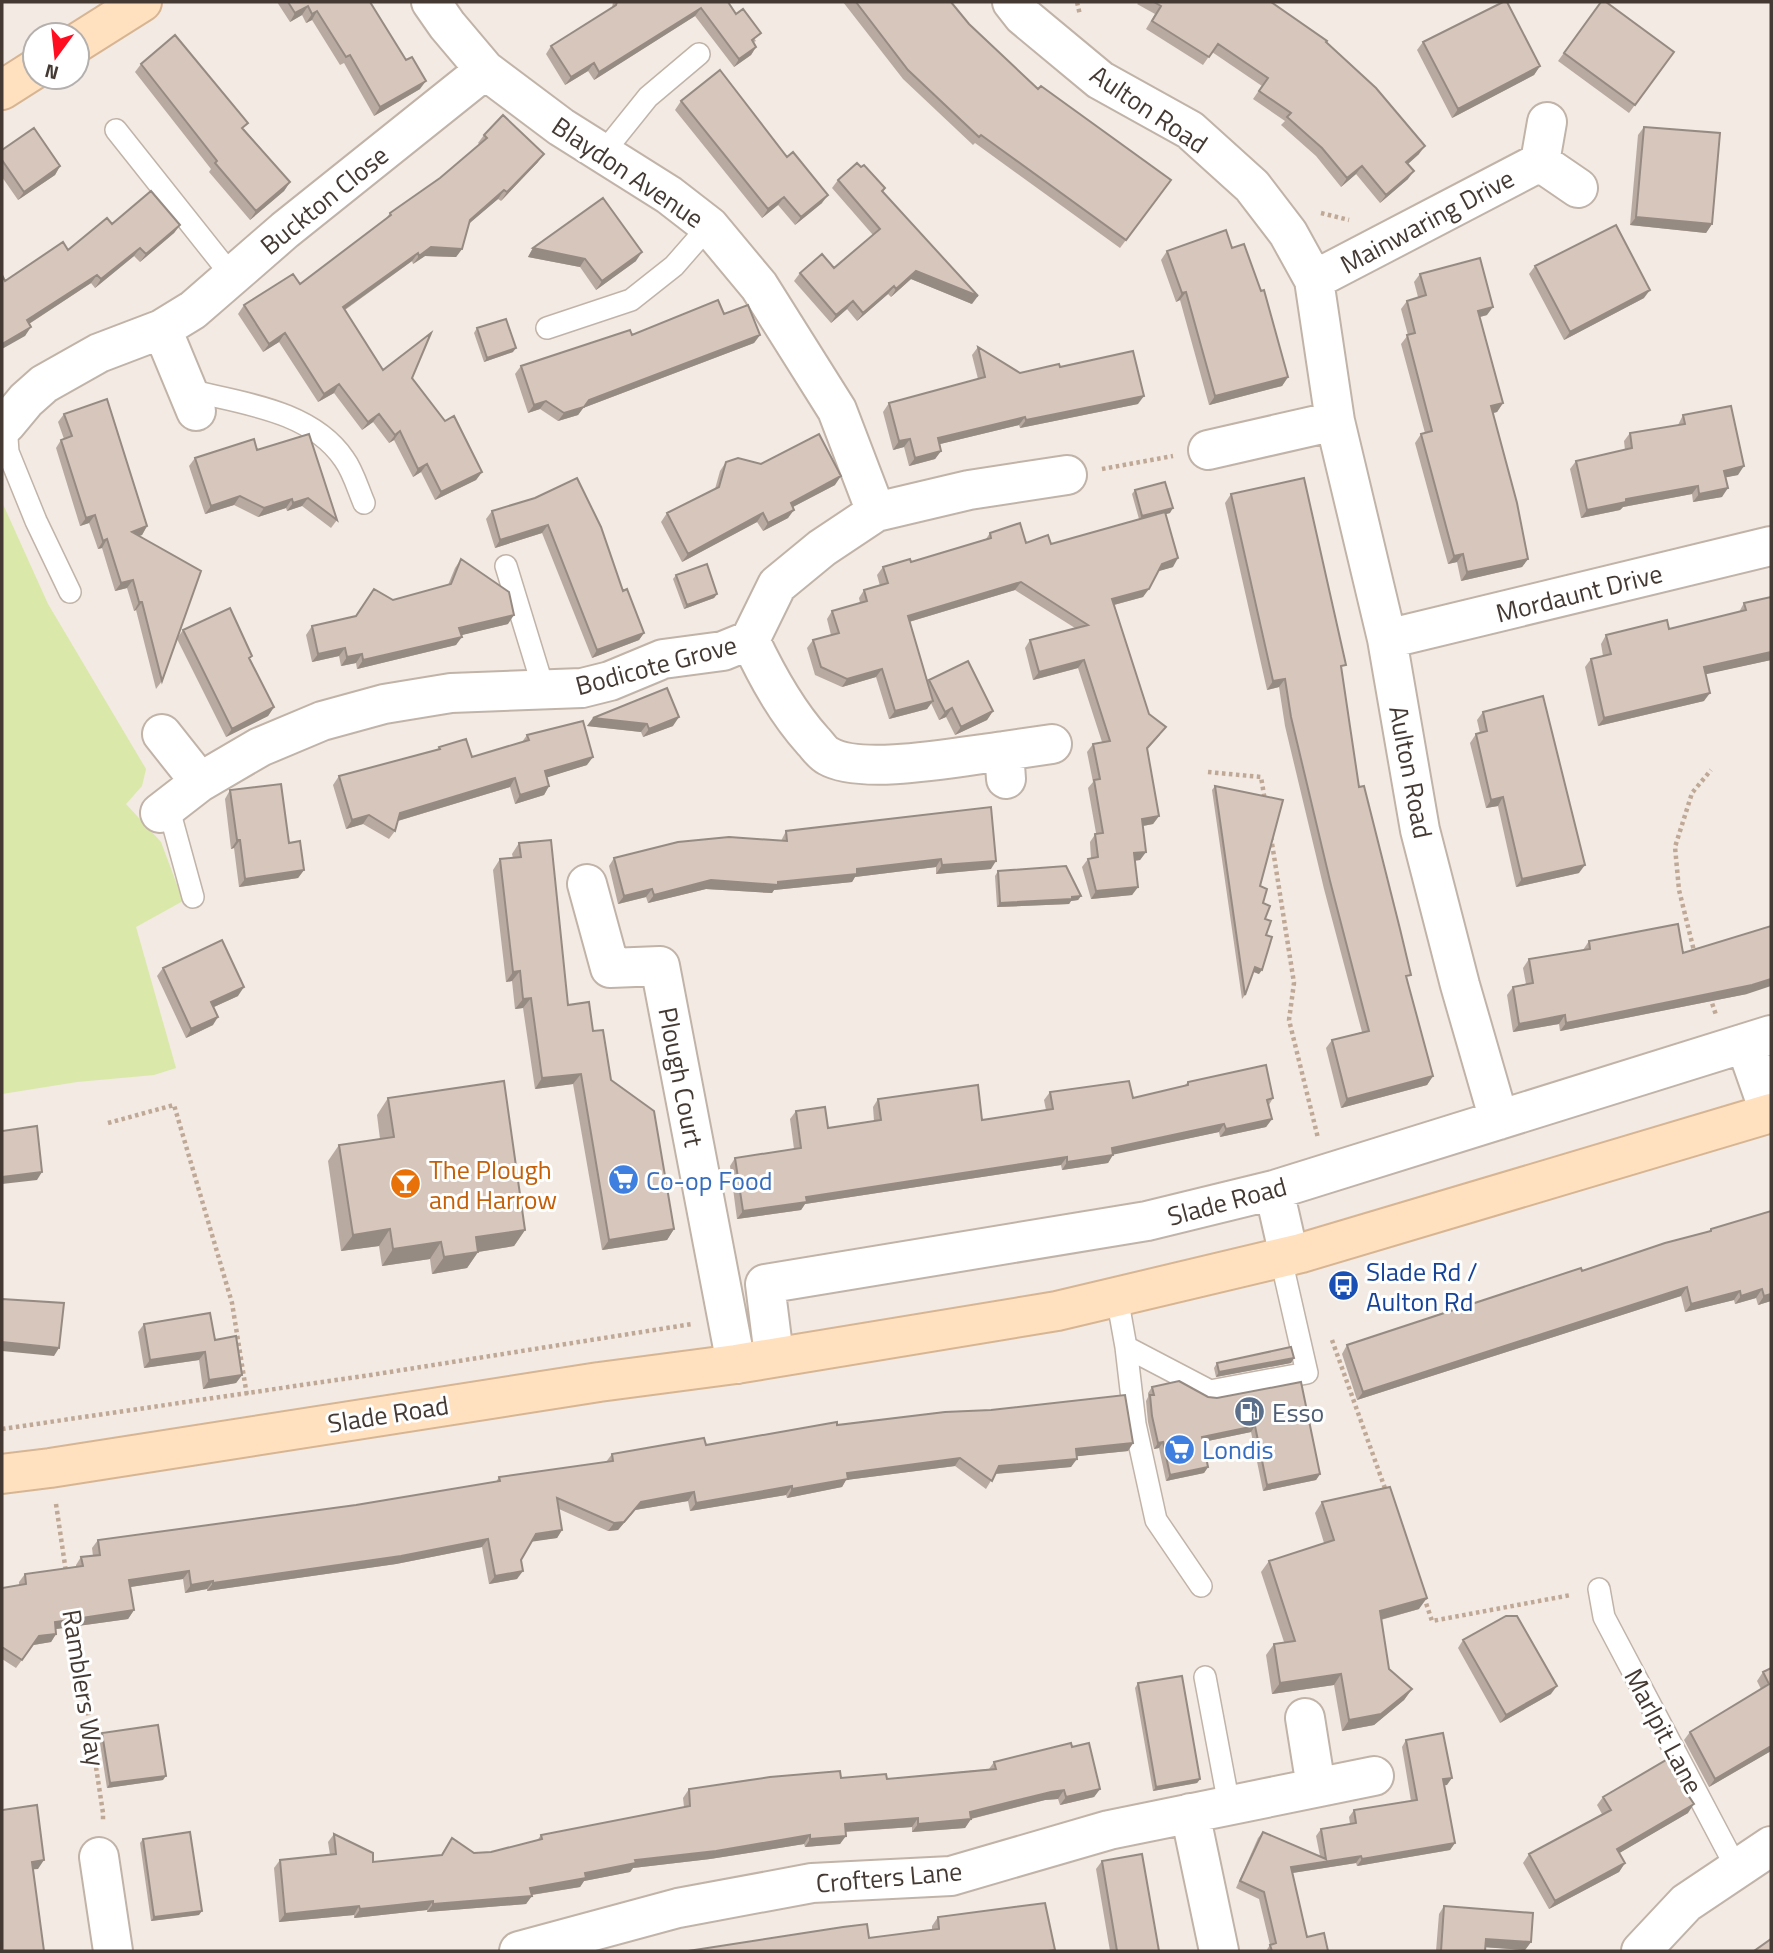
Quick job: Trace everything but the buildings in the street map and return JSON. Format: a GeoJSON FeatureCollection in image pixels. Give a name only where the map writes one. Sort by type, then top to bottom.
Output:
{"type":"FeatureCollection","features":[{"type":"Feature","properties":{"kind":"main road"},"geometry":{"type":"LineString","coordinates":[[91,34],[142,2]]}},
{"type":"Feature","properties":{"kind":"main road"},"geometry":{"type":"LineString","coordinates":[[2,90],[21,78]]}},
{"type":"Feature","properties":{"kind":"main road","name":"Slade Road"},"geometry":{"type":"LineString","coordinates":[[2,1474],[586,1384],[736,1364],[1057,1311],[1285,1257],[1770,1114]]}},
{"type":"Feature","properties":{"kind":"street","name":"Blaydon Avenue"},"geometry":{"type":"LineString","coordinates":[[431,2],[485,70],[561,127],[669,195],[709,226],[759,286],[837,410],[876,512]]}},
{"type":"Feature","properties":{"kind":"street","name":"Aulton Road"},"geometry":{"type":"LineString","coordinates":[[1024,6],[1100,80],[1190,130],[1252,186],[1287,233],[1314,280],[1335,421],[1387,639],[1420,830],[1460,985],[1499,1120]]}},
{"type":"Feature","properties":{"kind":"street","name":"Buckton Close"},"geometry":{"type":"LineString","coordinates":[[6,424],[44,384],[99,353],[162,329],[193,310],[485,70]]}},
{"type":"Feature","properties":{"kind":"street","name":"Mainwaring Drive"},"geometry":{"type":"LineString","coordinates":[[1540,162],[1548,122]]}},
{"type":"Feature","properties":{"kind":"street","name":"Mainwaring Drive"},"geometry":{"type":"LineString","coordinates":[[1314,280],[1540,162]]}},
{"type":"Feature","properties":{"kind":"street","name":"Mainwaring Drive"},"geometry":{"type":"LineString","coordinates":[[1540,162],[1578,188]]}},
{"type":"Feature","properties":{"kind":"street"},"geometry":{"type":"LineString","coordinates":[[162,329],[192,400]]}},
{"type":"Feature","properties":{"kind":"street"},"geometry":{"type":"LineString","coordinates":[[1208,450],[1335,421]]}},
{"type":"Feature","properties":{"kind":"street","name":"Bodicote Grove"},"geometry":{"type":"LineString","coordinates":[[164,809],[200,782],[261,747],[323,721],[384,704],[451,693],[582,688],[610,681],[663,659],[723,650],[750,640],[777,584],[821,548],[876,512],[969,489],[1068,475]]}},
{"type":"Feature","properties":{"kind":"street","name":"Mordaunt Drive"},"geometry":{"type":"LineString","coordinates":[[1387,639],[1771,546]]}},
{"type":"Feature","properties":{"kind":"street"},"geometry":{"type":"LineString","coordinates":[[750,640],[770,682],[804,731],[826,756],[846,763],[871,766],[1005,765],[1052,744]]}},
{"type":"Feature","properties":{"kind":"street"},"geometry":{"type":"LineString","coordinates":[[162,734],[200,782]]}},
{"type":"Feature","properties":{"kind":"street","name":"Plough Court"},"geometry":{"type":"LineString","coordinates":[[587,884],[610,968],[660,966],[736,1364]]}},
{"type":"Feature","properties":{"kind":"street","name":"Slade Road"},"geometry":{"type":"LineString","coordinates":[[774,1356],[765,1284],[1147,1221],[1273,1190],[1748,1042],[1770,1114]]}},
{"type":"Feature","properties":{"kind":"street"},"geometry":{"type":"LineString","coordinates":[[1273,1190],[1285,1257]]}},
{"type":"Feature","properties":{"kind":"street"},"geometry":{"type":"LineString","coordinates":[[1305,1718],[1316,1787]]}},
{"type":"Feature","properties":{"kind":"street","name":"Crofters Lane"},"geometry":{"type":"LineString","coordinates":[[519,1951],[678,1908],[811,1883],[951,1876],[1109,1830],[1374,1776]]}},
{"type":"Feature","properties":{"kind":"street"},"geometry":{"type":"LineString","coordinates":[[1190,1813],[1219,1951]]}},
{"type":"Feature","properties":{"kind":"street"},"geometry":{"type":"LineString","coordinates":[[1642,1951],[1686,1903],[1771,1846]]}},
{"type":"Feature","properties":{"kind":"street"},"geometry":{"type":"LineString","coordinates":[[99,1857],[113,1951]]}},
{"type":"Feature","properties":{"kind":"lane"},"geometry":{"type":"LineString","coordinates":[[603,153],[648,97],[699,54]]}},
{"type":"Feature","properties":{"kind":"lane"},"geometry":{"type":"LineString","coordinates":[[116,130],[232,276]]}},
{"type":"Feature","properties":{"kind":"lane"},"geometry":{"type":"LineString","coordinates":[[547,328],[631,300],[674,266],[709,226]]}},
{"type":"Feature","properties":{"kind":"lane"},"geometry":{"type":"LineString","coordinates":[[192,400],[275,412],[317,431],[344,458],[364,503]]}},
{"type":"Feature","properties":{"kind":"lane"},"geometry":{"type":"LineString","coordinates":[[6,424],[8,452],[69,592]]}},
{"type":"Feature","properties":{"kind":"lane"},"geometry":{"type":"LineString","coordinates":[[506,566],[544,690]]}},
{"type":"Feature","properties":{"kind":"lane"},"geometry":{"type":"LineString","coordinates":[[164,809],[193,897]]}},
{"type":"Feature","properties":{"kind":"lane"},"geometry":{"type":"LineString","coordinates":[[1126,1347],[1210,1391],[1307,1373],[1285,1257]]}},
{"type":"Feature","properties":{"kind":"lane"},"geometry":{"type":"LineString","coordinates":[[1117,1297],[1135,1424],[1156,1520],[1201,1586]]}},
{"type":"Feature","properties":{"kind":"lane","name":"Marlpit Lane"},"geometry":{"type":"LineString","coordinates":[[1599,1589],[1604,1617],[1737,1869]]}},
{"type":"Feature","properties":{"kind":"lane"},"geometry":{"type":"LineString","coordinates":[[1205,1677],[1243,1802]]}},
{"type":"Feature","properties":{"kind":"path"},"geometry":{"type":"LineString","coordinates":[[1315,212],[1356,221]]}},
{"type":"Feature","properties":{"kind":"path"},"geometry":{"type":"LineString","coordinates":[[1068,475],[1208,450]]}},
{"type":"Feature","properties":{"kind":"path"},"geometry":{"type":"LineString","coordinates":[[1699,965],[1679,890],[1675,847],[1692,793],[1711,770]]}},
{"type":"Feature","properties":{"kind":"path"},"geometry":{"type":"LineString","coordinates":[[1209,772],[1262,777],[1266,804]]}},
{"type":"Feature","properties":{"kind":"path"},"geometry":{"type":"LineString","coordinates":[[1270,832],[1294,983],[1289,1020],[1327,1173]]}},
{"type":"Feature","properties":{"kind":"path"},"geometry":{"type":"LineString","coordinates":[[1707,989],[1748,1042]]}},
{"type":"Feature","properties":{"kind":"path"},"geometry":{"type":"LineString","coordinates":[[108,1122],[174,1105],[232,1303],[252,1435]]}},
{"type":"Feature","properties":{"kind":"path"},"geometry":{"type":"LineString","coordinates":[[2,1429],[247,1394],[727,1318]]}},
{"type":"Feature","properties":{"kind":"path"},"geometry":{"type":"LineString","coordinates":[[1329,1332],[1390,1503]]}},
{"type":"Feature","properties":{"kind":"path","name":"Ramblers Way"},"geometry":{"type":"LineString","coordinates":[[43,1424],[67,1578]]}},
{"type":"Feature","properties":{"kind":"path"},"geometry":{"type":"LineString","coordinates":[[1423,1595],[1432,1621],[1599,1589]]}},
{"type":"Feature","properties":{"kind":"path","name":"Ramblers Way"},"geometry":{"type":"LineString","coordinates":[[74,1620],[103,1813],[99,1857]]}},
{"type":"Feature","properties":{"kind":"green space"},"geometry":{"type":"Polygon","coordinates":[[[2,502],[48,604],[146,769],[142,786],[126,804],[161,842],[183,901],[136,927],[176,1068],[154,1075],[77,1082],[2,1094],[2,502]]]}},
{"type":"Feature","properties":{"kind":"place","name":"Co-op Food"},"geometry":{"type":"Point","coordinates":[623,1180]}},
{"type":"Feature","properties":{"kind":"place","name":"The Plough and Harrow"},"geometry":{"type":"Point","coordinates":[406,1184]}},
{"type":"Feature","properties":{"kind":"place","name":"Slade Rd / Aulton Rd"},"geometry":{"type":"Point","coordinates":[1343,1286]}},
{"type":"Feature","properties":{"kind":"place","name":"Esso"},"geometry":{"type":"Point","coordinates":[1249,1412]}},
{"type":"Feature","properties":{"kind":"place","name":"Londis"},"geometry":{"type":"Point","coordinates":[1179,1449]}}]}
